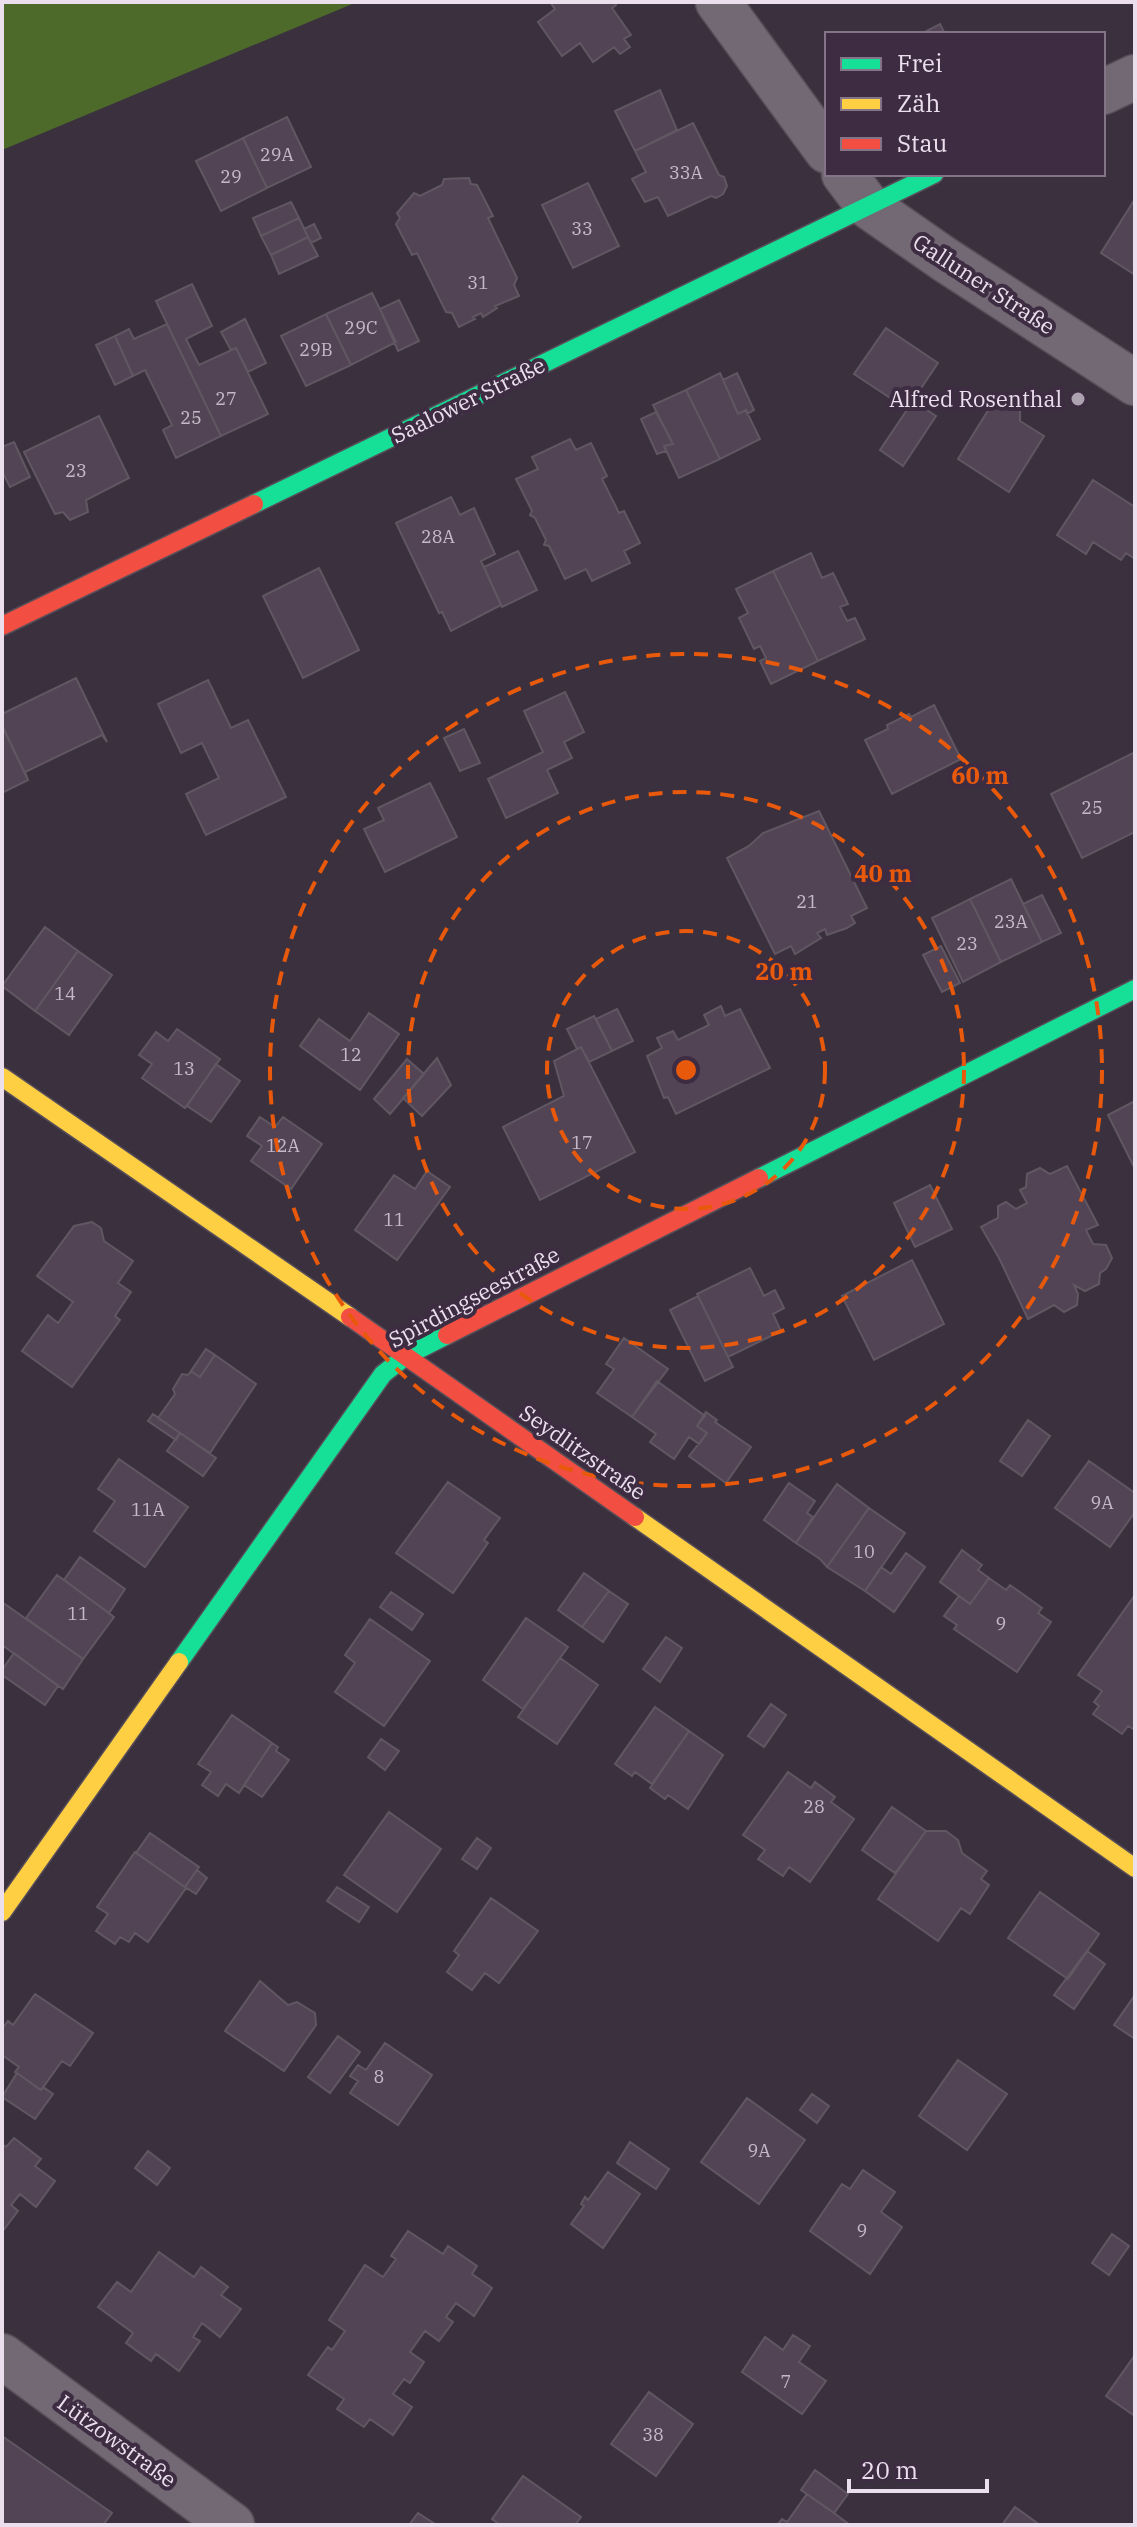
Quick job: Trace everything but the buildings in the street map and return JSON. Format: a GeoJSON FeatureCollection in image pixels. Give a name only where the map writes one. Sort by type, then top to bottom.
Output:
{"type":"FeatureCollection","features":[{"type":"Feature","properties":{"kind":"street"},"geometry":{"type":"LineString","coordinates":[[718,2],[825,148]]}},
{"type":"Feature","properties":{"kind":"street"},"geometry":{"type":"LineString","coordinates":[[1105,91],[1135,77]]}},
{"type":"Feature","properties":{"kind":"street","name":"Saalower Straße"},"geometry":{"type":"LineString","coordinates":[[2,626],[856,190],[924,176]]}},
{"type":"Feature","properties":{"kind":"street","name":"Galluner Straße"},"geometry":{"type":"LineString","coordinates":[[856,190],[944,259],[1135,383]]}},
{"type":"Feature","properties":{"kind":"street","name":"Spirdingseestraße"},"geometry":{"type":"LineString","coordinates":[[2,1912],[383,1374],[406,1356],[1135,989]]}},
{"type":"Feature","properties":{"kind":"street","name":"Seydlitzstraße"},"geometry":{"type":"LineString","coordinates":[[2,1077],[406,1356],[1135,1868]]}},
{"type":"Feature","properties":{"kind":"street","name":"Lützowstraße"},"geometry":{"type":"LineString","coordinates":[[2,2356],[232,2525]]}},
{"type":"Feature","properties":{"kind":"green space"},"geometry":{"type":"Polygon","coordinates":[[[2,2],[357,2],[2,150],[2,2]]]}},
{"type":"Feature","properties":{"kind":"traffic: fast"},"geometry":{"type":"LineString","coordinates":[[254,504],[930,176]]}},
{"type":"Feature","properties":{"kind":"traffic: fast"},"geometry":{"type":"LineString","coordinates":[[759,1178],[1135,989]]}},
{"type":"Feature","properties":{"kind":"traffic: fast"},"geometry":{"type":"LineString","coordinates":[[179,1662],[383,1374],[406,1356],[447,1335]]}},
{"type":"Feature","properties":{"kind":"traffic: slow"},"geometry":{"type":"LineString","coordinates":[[2,1077],[350,1317]]}},
{"type":"Feature","properties":{"kind":"traffic: slow"},"geometry":{"type":"LineString","coordinates":[[635,1517],[1135,1868]]}},
{"type":"Feature","properties":{"kind":"traffic: slow"},"geometry":{"type":"LineString","coordinates":[[2,1912],[179,1662]]}},
{"type":"Feature","properties":{"kind":"traffic: jam"},"geometry":{"type":"LineString","coordinates":[[2,626],[254,504]]}},
{"type":"Feature","properties":{"kind":"traffic: jam"},"geometry":{"type":"LineString","coordinates":[[447,1335],[759,1178]]}},
{"type":"Feature","properties":{"kind":"traffic: jam"},"geometry":{"type":"LineString","coordinates":[[350,1317],[635,1517]]}},
{"type":"Feature","properties":{"kind":"place","name":"Alfred Rosenthal"},"geometry":{"type":"Point","coordinates":[1078,399]}}]}
